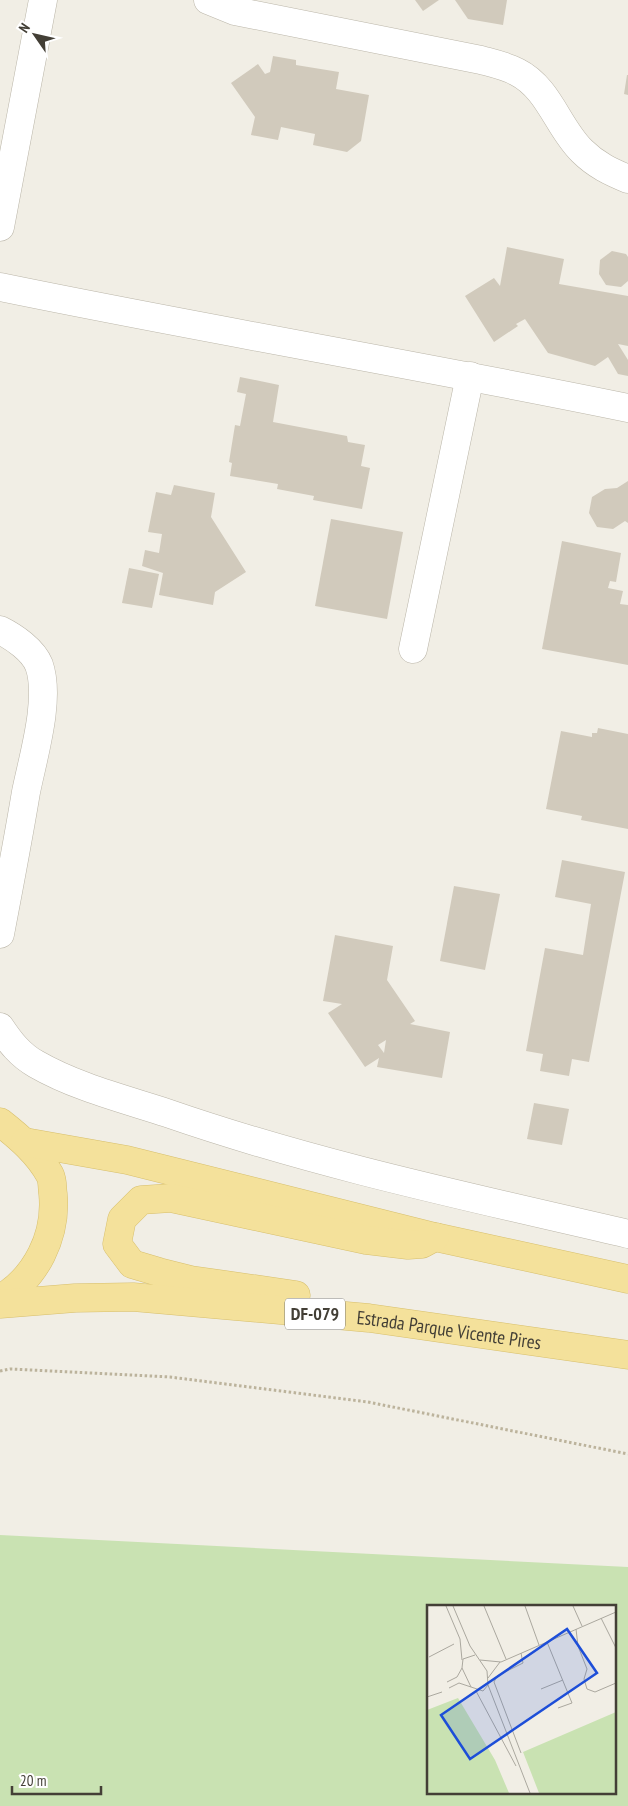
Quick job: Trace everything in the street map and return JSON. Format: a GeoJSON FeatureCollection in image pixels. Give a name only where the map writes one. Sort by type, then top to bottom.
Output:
{"type":"FeatureCollection","features":[{"type":"Feature","properties":{"kind":"main road"},"geometry":{"type":"LineString","coordinates":[[0,1122],[25,1142],[51,1177],[54,1209],[48,1240],[36,1266],[16,1289],[0,1299]]}},
{"type":"Feature","properties":{"kind":"main road"},"geometry":{"type":"LineString","coordinates":[[25,1142],[127,1160],[435,1237],[628,1279]]}},
{"type":"Feature","properties":{"kind":"main road"},"geometry":{"type":"LineString","coordinates":[[369,1318],[328,1303],[285,1293],[190,1280],[132,1264],[117,1244],[122,1219],[141,1200],[170,1198],[366,1240],[408,1246],[422,1244],[435,1237]]}},
{"type":"Feature","properties":{"kind":"main road","name":"Estrada Parque Vicente Pires"},"geometry":{"type":"LineString","coordinates":[[0,1304],[75,1298],[133,1297],[369,1318],[628,1355]]}},
{"type":"Feature","properties":{"kind":"street"},"geometry":{"type":"LineString","coordinates":[[0,227],[43,0]]}},
{"type":"Feature","properties":{"kind":"street"},"geometry":{"type":"LineString","coordinates":[[208,0],[235,11],[481,60],[517,72],[538,90],[581,150],[604,169],[628,179]]}},
{"type":"Feature","properties":{"kind":"street"},"geometry":{"type":"LineString","coordinates":[[0,288],[167,321],[470,376],[628,408]]}},
{"type":"Feature","properties":{"kind":"street"},"geometry":{"type":"LineString","coordinates":[[413,649],[470,376]]}},
{"type":"Feature","properties":{"kind":"street"},"geometry":{"type":"LineString","coordinates":[[0,630],[12,636],[29,651],[38,664],[43,688],[39,725],[0,934]]}},
{"type":"Feature","properties":{"kind":"street"},"geometry":{"type":"LineString","coordinates":[[0,1027],[12,1045],[34,1063],[61,1077],[199,1124],[352,1168],[628,1234]]}},
{"type":"Feature","properties":{"kind":"path"},"geometry":{"type":"LineString","coordinates":[[0,1371],[10,1369],[170,1377],[368,1402],[628,1454]]}},
{"type":"Feature","properties":{"kind":"green space"},"geometry":{"type":"Polygon","coordinates":[[[0,1535],[628,1567],[628,1806],[0,1806],[0,1535]]]}},
{"type":"Feature","properties":{"kind":"building"},"geometry":{"type":"Polygon","coordinates":[[[415,0],[439,0],[423,11],[415,0]]]}},
{"type":"Feature","properties":{"kind":"building"},"geometry":{"type":"Polygon","coordinates":[[[455,0],[507,0],[503,25],[468,19],[455,0]]]}},
{"type":"Feature","properties":{"kind":"building"},"geometry":{"type":"Polygon","coordinates":[[[273,56],[296,60],[296,65],[339,72],[336,89],[369,95],[361,141],[347,152],[313,145],[315,134],[281,127],[278,140],[251,135],[255,117],[231,83],[258,64],[265,74],[270,72],[273,56]]]}},
{"type":"Feature","properties":{"kind":"building"},"geometry":{"type":"Polygon","coordinates":[[[628,75],[628,95],[624,94],[628,75]]]}},
{"type":"Feature","properties":{"kind":"building"},"geometry":{"type":"Polygon","coordinates":[[[507,247],[564,259],[559,284],[628,296],[628,346],[618,344],[628,360],[628,376],[618,374],[608,357],[595,366],[548,353],[525,319],[494,342],[465,296],[494,278],[500,286],[507,247]]]}},
{"type":"Feature","properties":{"kind":"building"},"geometry":{"type":"Polygon","coordinates":[[[612,251],[626,254],[628,257],[628,281],[621,287],[606,285],[599,274],[600,260],[612,251]]]}},
{"type":"Feature","properties":{"kind":"building"},"geometry":{"type":"Polygon","coordinates":[[[240,377],[279,385],[273,422],[347,436],[348,442],[365,445],[361,466],[370,468],[362,509],[313,500],[314,496],[277,489],[278,484],[230,476],[232,463],[229,462],[235,425],[240,426],[246,394],[237,392],[240,377]]]}},
{"type":"Feature","properties":{"kind":"building"},"geometry":{"type":"Polygon","coordinates":[[[628,481],[628,523],[625,521],[613,529],[597,527],[589,513],[592,497],[605,489],[617,488],[628,481]]]}},
{"type":"Feature","properties":{"kind":"building"},"geometry":{"type":"Polygon","coordinates":[[[174,485],[215,493],[211,517],[246,572],[215,592],[213,605],[159,595],[163,573],[142,566],[145,550],[159,553],[162,534],[148,532],[156,492],[171,495],[174,485]]]}},
{"type":"Feature","properties":{"kind":"building"},"geometry":{"type":"Polygon","coordinates":[[[331,519],[403,532],[387,619],[315,606],[331,519]]]}},
{"type":"Feature","properties":{"kind":"building"},"geometry":{"type":"Polygon","coordinates":[[[562,541],[621,553],[616,582],[610,581],[608,588],[623,591],[620,604],[628,605],[628,665],[542,649],[562,541]]]}},
{"type":"Feature","properties":{"kind":"building"},"geometry":{"type":"Polygon","coordinates":[[[129,568],[159,574],[152,608],[122,603],[129,568]]]}},
{"type":"Feature","properties":{"kind":"building"},"geometry":{"type":"Polygon","coordinates":[[[598,728],[628,734],[628,829],[581,820],[582,816],[546,809],[561,731],[592,737],[592,733],[597,733],[598,728]]]}},
{"type":"Feature","properties":{"kind":"building"},"geometry":{"type":"Polygon","coordinates":[[[562,860],[625,872],[589,1062],[572,1059],[569,1076],[540,1071],[543,1054],[526,1051],[545,948],[583,955],[591,904],[555,897],[562,860]]]}},
{"type":"Feature","properties":{"kind":"building"},"geometry":{"type":"Polygon","coordinates":[[[454,886],[500,894],[485,970],[440,961],[454,886]]]}},
{"type":"Feature","properties":{"kind":"building"},"geometry":{"type":"Polygon","coordinates":[[[335,935],[393,946],[387,980],[415,1021],[410,1024],[450,1032],[442,1078],[377,1067],[379,1058],[365,1067],[328,1013],[342,1004],[323,1001],[335,935]],[[386,1040],[378,1045],[384,1053],[386,1040]]]}},
{"type":"Feature","properties":{"kind":"building"},"geometry":{"type":"Polygon","coordinates":[[[534,1103],[569,1109],[562,1145],[527,1139],[534,1103]]]}}]}
